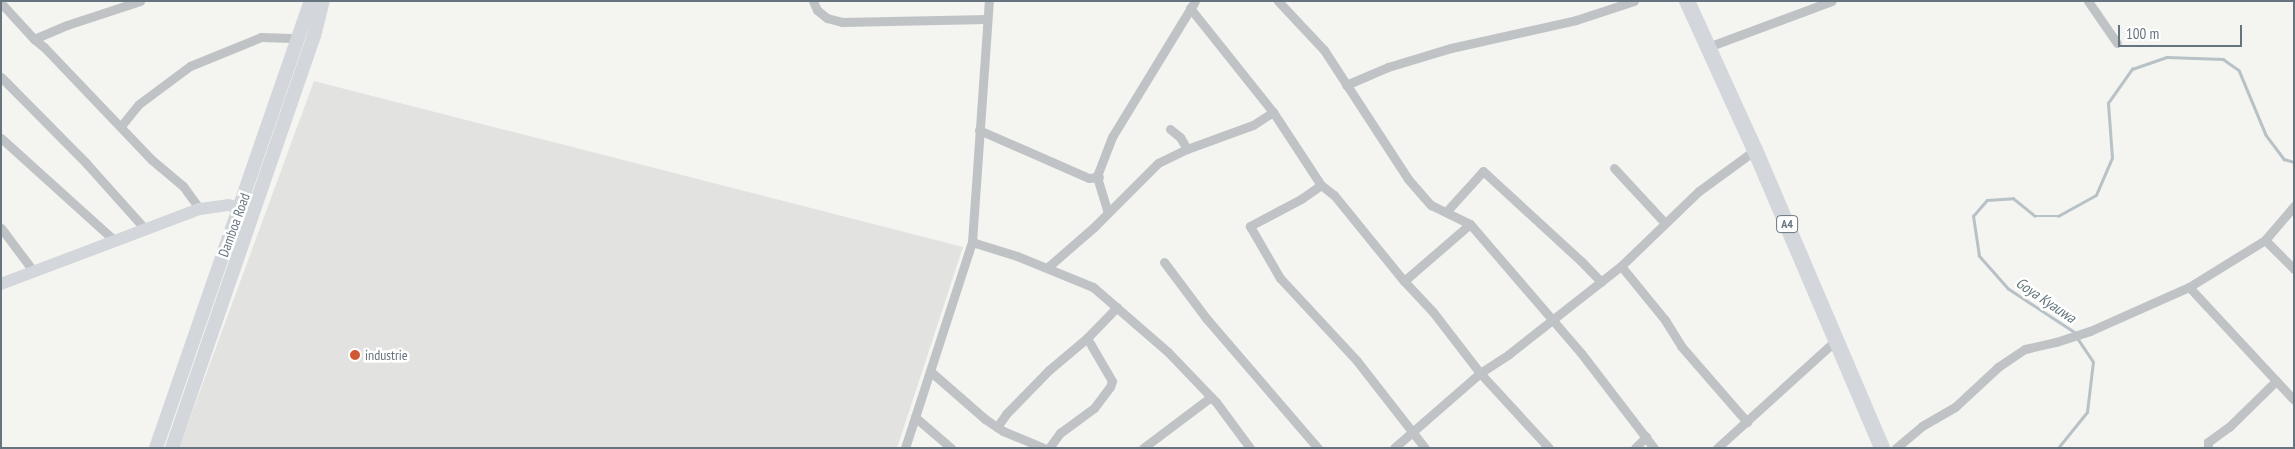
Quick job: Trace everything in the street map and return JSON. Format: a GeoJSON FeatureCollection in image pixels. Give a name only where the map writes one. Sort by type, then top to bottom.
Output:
{"type":"FeatureCollection","features":[{"type":"Feature","properties":{"kind":"highway","name":"A4"},"geometry":{"type":"LineString","coordinates":[[1687,1],[1755,150],[1882,448]]}},
{"type":"Feature","properties":{"kind":"main road","name":"Damboa Road"},"geometry":{"type":"LineString","coordinates":[[156,448],[311,1]]}},
{"type":"Feature","properties":{"kind":"main road","name":"Damboa Road"},"geometry":{"type":"LineString","coordinates":[[172,448],[314,36],[323,1]]}},
{"type":"Feature","properties":{"kind":"main road"},"geometry":{"type":"LineString","coordinates":[[200,318],[215,322]]}},
{"type":"Feature","properties":{"kind":"street"},"geometry":{"type":"LineString","coordinates":[[34,39],[67,25],[140,1]]}},
{"type":"Feature","properties":{"kind":"street"},"geometry":{"type":"LineString","coordinates":[[813,1],[817,10],[827,18],[842,22],[987,19]]}},
{"type":"Feature","properties":{"kind":"street"},"geometry":{"type":"LineString","coordinates":[[905,448],[972,242],[989,1]]}},
{"type":"Feature","properties":{"kind":"street"},"geometry":{"type":"LineString","coordinates":[[1278,1],[1324,50],[1408,179],[1431,205],[1470,224],[1552,320],[1654,448]]}},
{"type":"Feature","properties":{"kind":"street"},"geometry":{"type":"LineString","coordinates":[[1346,85],[1388,67],[1451,48],[1576,20],[1634,1]]}},
{"type":"Feature","properties":{"kind":"street"},"geometry":{"type":"LineString","coordinates":[[1708,47],[1832,1]]}},
{"type":"Feature","properties":{"kind":"street"},"geometry":{"type":"LineString","coordinates":[[2088,1],[2117,43]]}},
{"type":"Feature","properties":{"kind":"street"},"geometry":{"type":"LineString","coordinates":[[1,3],[152,160],[182,186],[200,209]]}},
{"type":"Feature","properties":{"kind":"street"},"geometry":{"type":"LineString","coordinates":[[1108,213],[1099,177],[1097,176],[1112,137],[1192,4],[1273,112],[1321,185],[1334,195],[1404,281],[1433,312],[1480,373],[1549,448]]}},
{"type":"Feature","properties":{"kind":"street"},"geometry":{"type":"LineString","coordinates":[[121,126],[139,104],[190,66],[261,37],[299,38]]}},
{"type":"Feature","properties":{"kind":"street"},"geometry":{"type":"LineString","coordinates":[[1,78],[86,163],[145,229]]}},
{"type":"Feature","properties":{"kind":"street"},"geometry":{"type":"LineString","coordinates":[[1048,268],[1158,164],[1187,150],[1253,125],[1273,112]]}},
{"type":"Feature","properties":{"kind":"street"},"geometry":{"type":"LineString","coordinates":[[1170,129],[1180,137],[1187,150]]}},
{"type":"Feature","properties":{"kind":"street"},"geometry":{"type":"LineString","coordinates":[[979,130],[1089,178],[1099,177]]}},
{"type":"Feature","properties":{"kind":"street"},"geometry":{"type":"LineString","coordinates":[[1,138],[114,240]]}},
{"type":"Feature","properties":{"kind":"street"},"geometry":{"type":"LineString","coordinates":[[1394,448],[1480,373],[1621,266],[1699,191],[1755,150]]}},
{"type":"Feature","properties":{"kind":"street"},"geometry":{"type":"LineString","coordinates":[[1614,168],[1666,223]]}},
{"type":"Feature","properties":{"kind":"street"},"geometry":{"type":"LineString","coordinates":[[1446,212],[1483,171],[1581,261],[1601,282]]}},
{"type":"Feature","properties":{"kind":"street"},"geometry":{"type":"LineString","coordinates":[[1321,185],[1301,199],[1250,226],[1280,278],[1357,361],[1411,432],[1426,448]]}},
{"type":"Feature","properties":{"kind":"street"},"geometry":{"type":"LineString","coordinates":[[1,284],[200,209],[228,205],[254,211]]}},
{"type":"Feature","properties":{"kind":"street"},"geometry":{"type":"LineString","coordinates":[[1896,448],[1922,426],[1955,407],[1998,367],[2025,349],[2056,342],[2090,331],[2189,287],[2265,240],[2294,206]]}},
{"type":"Feature","properties":{"kind":"street"},"geometry":{"type":"LineString","coordinates":[[1404,281],[1470,224]]}},
{"type":"Feature","properties":{"kind":"street"},"geometry":{"type":"LineString","coordinates":[[1,228],[34,272]]}},
{"type":"Feature","properties":{"kind":"street"},"geometry":{"type":"LineString","coordinates":[[2265,240],[2294,269]]}},
{"type":"Feature","properties":{"kind":"street"},"geometry":{"type":"LineString","coordinates":[[972,242],[1048,268],[1093,287],[1168,352],[1211,397],[1247,447]]}},
{"type":"Feature","properties":{"kind":"street"},"geometry":{"type":"LineString","coordinates":[[1164,262],[1206,318],[1318,448]]}},
{"type":"Feature","properties":{"kind":"street"},"geometry":{"type":"LineString","coordinates":[[1621,266],[1665,320],[1681,346],[1747,422]]}},
{"type":"Feature","properties":{"kind":"street"},"geometry":{"type":"LineString","coordinates":[[2189,287],[2294,400]]}},
{"type":"Feature","properties":{"kind":"street"},"geometry":{"type":"LineString","coordinates":[[997,427],[1006,414],[1049,370],[1087,338],[1117,307]]}},
{"type":"Feature","properties":{"kind":"street"},"geometry":{"type":"LineString","coordinates":[[1049,448],[1060,433],[1094,408],[1110,387],[1112,381],[1087,338]]}},
{"type":"Feature","properties":{"kind":"street"},"geometry":{"type":"LineString","coordinates":[[1716,448],[1836,340]]}},
{"type":"Feature","properties":{"kind":"street"},"geometry":{"type":"LineString","coordinates":[[930,371],[984,419],[997,427],[1044,448]]}},
{"type":"Feature","properties":{"kind":"street"},"geometry":{"type":"LineString","coordinates":[[2206,447],[2276,381]]}},
{"type":"Feature","properties":{"kind":"street"},"geometry":{"type":"LineString","coordinates":[[1143,448],[1211,397]]}},
{"type":"Feature","properties":{"kind":"street"},"geometry":{"type":"LineString","coordinates":[[915,417],[951,448]]}},
{"type":"Feature","properties":{"kind":"street"},"geometry":{"type":"LineString","coordinates":[[1636,448],[1646,437]]}},
{"type":"Feature","properties":{"kind":"shaded area"},"geometry":{"type":"Polygon","coordinates":[[[314,81],[963,247],[897,448],[179,448],[314,81]]]}},
{"type":"Feature","properties":{"kind":"waterway","name":"Goya Kyauwa"},"geometry":{"type":"LineString","coordinates":[[2075,333],[2008,289],[1979,256],[1973,216],[1987,200],[2013,198],[2035,216],[2058,216],[2096,195],[2112,158],[2108,103],[2132,69],[2167,57],[2223,59],[2239,70],[2266,135],[2284,159],[2294,162]]}},
{"type":"Feature","properties":{"kind":"waterway","name":"Goya Kyauwa"},"geometry":{"type":"LineString","coordinates":[[2058,448],[2087,412],[2093,362],[2077,338]]}},
{"type":"Feature","properties":{"kind":"place","name":"industrie"},"geometry":{"type":"Point","coordinates":[355,355]}}]}
